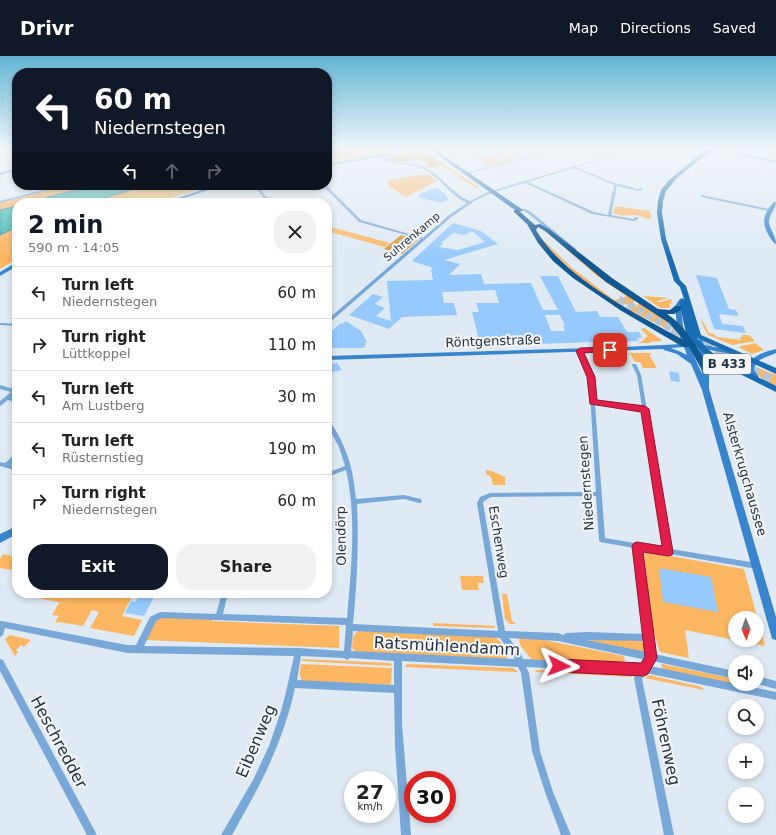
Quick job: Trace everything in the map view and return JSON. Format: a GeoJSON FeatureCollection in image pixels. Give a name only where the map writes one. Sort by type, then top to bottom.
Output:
{"type":"FeatureCollection","features":[{"type":"Feature","properties":{"kind":"highway"},"geometry":{"type":"LineString","coordinates":[[517,209],[620,301],[670,336],[696,346]]}},
{"type":"Feature","properties":{"kind":"highway"},"geometry":{"type":"LineString","coordinates":[[534,224],[547,230],[581,259],[635,298],[672,321],[696,346],[706,370]]}},
{"type":"Feature","properties":{"kind":"highway"},"geometry":{"type":"LineString","coordinates":[[534,224],[536,236],[561,262],[586,284],[620,301],[634,305],[636,303],[635,298]]}},
{"type":"Feature","properties":{"kind":"highway"},"geometry":{"type":"LineString","coordinates":[[655,311],[669,312],[678,308]]}},
{"type":"Feature","properties":{"kind":"highway"},"geometry":{"type":"LineString","coordinates":[[670,336],[673,346]]}},
{"type":"Feature","properties":{"kind":"main road"},"geometry":{"type":"LineString","coordinates":[[483,185],[517,209]]}},
{"type":"Feature","properties":{"kind":"main road","name":"Alsterkrugchaussee"},"geometry":{"type":"LineString","coordinates":[[667,185],[662,191],[659,201],[659,217],[677,281],[676,286],[682,300],[690,332],[696,346]]}},
{"type":"Feature","properties":{"kind":"main road","name":"Alsterkrugchaussee"},"geometry":{"type":"LineString","coordinates":[[677,281],[683,286],[698,336]]}},
{"type":"Feature","properties":{"kind":"main road","name":"B 433"},"geometry":{"type":"LineString","coordinates":[[698,336],[730,352],[776,371]]}},
{"type":"Feature","properties":{"kind":"main road","name":"B 433"},"geometry":{"type":"LineString","coordinates":[[696,346],[776,389]]}},
{"type":"Feature","properties":{"kind":"street"},"geometry":{"type":"LineString","coordinates":[[446,185],[455,196],[471,203]]}},
{"type":"Feature","properties":{"kind":"street","name":"Suhrenkamp"},"geometry":{"type":"LineString","coordinates":[[332,318],[423,239],[471,203],[493,192],[515,185]]}},
{"type":"Feature","properties":{"kind":"street"},"geometry":{"type":"LineString","coordinates":[[533,185],[593,213],[622,218]]}},
{"type":"Feature","properties":{"kind":"street"},"geometry":{"type":"LineString","coordinates":[[609,216],[616,185]]}},
{"type":"Feature","properties":{"kind":"street"},"geometry":{"type":"LineString","coordinates":[[621,185],[628,187]]}},
{"type":"Feature","properties":{"kind":"street"},"geometry":{"type":"LineString","coordinates":[[16,198],[47,190]]}},
{"type":"Feature","properties":{"kind":"street"},"geometry":{"type":"LineString","coordinates":[[180,198],[206,190]]}},
{"type":"Feature","properties":{"kind":"street"},"geometry":{"type":"LineString","coordinates":[[260,190],[265,198]]}},
{"type":"Feature","properties":{"kind":"street"},"geometry":{"type":"LineString","coordinates":[[329,190],[360,221],[423,239]]}},
{"type":"Feature","properties":{"kind":"street"},"geometry":{"type":"LineString","coordinates":[[702,196],[769,210]]}},
{"type":"Feature","properties":{"kind":"street"},"geometry":{"type":"LineString","coordinates":[[0,202],[12,199]]}},
{"type":"Feature","properties":{"kind":"street"},"geometry":{"type":"LineString","coordinates":[[776,203],[769,210],[766,221],[770,234],[776,242]]}},
{"type":"Feature","properties":{"kind":"street"},"geometry":{"type":"LineString","coordinates":[[517,209],[525,210],[548,227],[621,287]]}},
{"type":"Feature","properties":{"kind":"street"},"geometry":{"type":"LineString","coordinates":[[770,234],[776,234]]}},
{"type":"Feature","properties":{"kind":"street"},"geometry":{"type":"LineString","coordinates":[[0,274],[12,267]]}},
{"type":"Feature","properties":{"kind":"street"},"geometry":{"type":"LineString","coordinates":[[682,300],[678,308],[683,334]]}},
{"type":"Feature","properties":{"kind":"street"},"geometry":{"type":"LineString","coordinates":[[0,324],[12,325]]}},
{"type":"Feature","properties":{"kind":"street","name":"Alsterkrugchaussee"},"geometry":{"type":"LineString","coordinates":[[698,336],[694,363],[706,390],[776,635]]}},
{"type":"Feature","properties":{"kind":"street","name":"Röntgenstraße"},"geometry":{"type":"LineString","coordinates":[[332,358],[580,351],[659,348],[673,346],[696,346],[730,352]]}},
{"type":"Feature","properties":{"kind":"street","name":"Röntgenstraße"},"geometry":{"type":"LineString","coordinates":[[659,348],[679,353],[694,363]]}},
{"type":"Feature","properties":{"kind":"street","name":"Niedernstegen"},"geometry":{"type":"LineString","coordinates":[[580,351],[591,377],[602,540],[637,546]]}},
{"type":"Feature","properties":{"kind":"street"},"geometry":{"type":"LineString","coordinates":[[755,377],[750,367],[754,361],[776,351]]}},
{"type":"Feature","properties":{"kind":"street"},"geometry":{"type":"LineString","coordinates":[[706,370],[716,364],[728,364]]}},
{"type":"Feature","properties":{"kind":"street"},"geometry":{"type":"LineString","coordinates":[[634,365],[639,375],[668,552]]}},
{"type":"Feature","properties":{"kind":"street","name":"Alsterkrugchaussee"},"geometry":{"type":"LineString","coordinates":[[706,370],[706,390]]}},
{"type":"Feature","properties":{"kind":"street"},"geometry":{"type":"LineString","coordinates":[[0,387],[12,389]]}},
{"type":"Feature","properties":{"kind":"street"},"geometry":{"type":"LineString","coordinates":[[0,404],[12,394]]}},
{"type":"Feature","properties":{"kind":"street"},"geometry":{"type":"LineString","coordinates":[[7,398],[12,400]]}},
{"type":"Feature","properties":{"kind":"street"},"geometry":{"type":"LineString","coordinates":[[593,402],[645,409]]}},
{"type":"Feature","properties":{"kind":"street","name":"Olendörp"},"geometry":{"type":"LineString","coordinates":[[332,429],[340,442],[348,467],[353,502],[354,574],[347,656]]}},
{"type":"Feature","properties":{"kind":"street"},"geometry":{"type":"LineString","coordinates":[[3,465],[12,459]]}},
{"type":"Feature","properties":{"kind":"street"},"geometry":{"type":"LineString","coordinates":[[332,473],[348,467]]}},
{"type":"Feature","properties":{"kind":"street","name":"Eschenweg"},"geometry":{"type":"LineString","coordinates":[[502,635],[480,506],[482,498],[490,495],[598,494]]}},
{"type":"Feature","properties":{"kind":"street"},"geometry":{"type":"LineString","coordinates":[[353,502],[404,498],[418,500]]}},
{"type":"Feature","properties":{"kind":"street"},"geometry":{"type":"LineString","coordinates":[[0,539],[12,533]]}},
{"type":"Feature","properties":{"kind":"street"},"geometry":{"type":"LineString","coordinates":[[651,658],[637,546],[757,566]]}},
{"type":"Feature","properties":{"kind":"street"},"geometry":{"type":"LineString","coordinates":[[219,616],[224,598]]}},
{"type":"Feature","properties":{"kind":"street","name":"Ratsmühlendamm"},"geometry":{"type":"LineString","coordinates":[[138,649],[153,619],[161,615],[219,616],[502,635],[648,638]]}},
{"type":"Feature","properties":{"kind":"street"},"geometry":{"type":"LineString","coordinates":[[0,633],[1,624]]}},
{"type":"Feature","properties":{"kind":"street","name":"Ratsmühlendamm"},"geometry":{"type":"LineString","coordinates":[[1,624],[117,648],[298,652],[347,656],[644,669],[776,696]]}},
{"type":"Feature","properties":{"kind":"street"},"geometry":{"type":"LineString","coordinates":[[502,635],[517,655],[525,673],[536,751],[549,792],[566,835]]}},
{"type":"Feature","properties":{"kind":"street","name":"Ratsmühlendamm"},"geometry":{"type":"LineString","coordinates":[[558,637],[728,674]]}},
{"type":"Feature","properties":{"kind":"street","name":"Eibenweg"},"geometry":{"type":"LineString","coordinates":[[226,835],[259,777],[274,746],[294,684],[298,652]]}},
{"type":"Feature","properties":{"kind":"street"},"geometry":{"type":"LineString","coordinates":[[398,658],[397,689],[400,763],[406,835]]}},
{"type":"Feature","properties":{"kind":"street","name":"Föhrenweg"},"geometry":{"type":"LineString","coordinates":[[651,658],[638,678],[669,835]]}},
{"type":"Feature","properties":{"kind":"street","name":"Heschredder"},"geometry":{"type":"LineString","coordinates":[[0,663],[92,835]]}},
{"type":"Feature","properties":{"kind":"street"},"geometry":{"type":"LineString","coordinates":[[764,682],[776,685]]}},
{"type":"Feature","properties":{"kind":"street"},"geometry":{"type":"LineString","coordinates":[[294,684],[397,689]]}},
{"type":"Feature","properties":{"kind":"shaded area"},"geometry":{"type":"Polygon","coordinates":[[[389,185],[429,185],[406,197],[389,185]]]}},
{"type":"Feature","properties":{"kind":"shaded area"},"geometry":{"type":"Polygon","coordinates":[[[50,190],[79,190],[45,198],[19,198],[50,190]]]}},
{"type":"Feature","properties":{"kind":"shaded area"},"geometry":{"type":"Polygon","coordinates":[[[79,190],[131,190],[104,198],[45,198],[79,190]]]}},
{"type":"Feature","properties":{"kind":"shaded area"},"geometry":{"type":"Polygon","coordinates":[[[131,190],[196,190],[171,198],[104,198],[131,190]]]}},
{"type":"Feature","properties":{"kind":"shaded area"},"geometry":{"type":"Polygon","coordinates":[[[12,200],[12,207],[0,210],[0,203],[12,200]]]}},
{"type":"Feature","properties":{"kind":"shaded area"},"geometry":{"type":"Polygon","coordinates":[[[615,206],[650,211],[651,219],[636,215],[621,215],[613,213],[615,206]]]}},
{"type":"Feature","properties":{"kind":"shaded area"},"geometry":{"type":"Polygon","coordinates":[[[12,207],[12,229],[0,235],[0,210],[12,207]]]}},
{"type":"Feature","properties":{"kind":"shaded area"},"geometry":{"type":"Polygon","coordinates":[[[332,227],[390,243],[385,247],[332,232],[332,227]]]}},
{"type":"Feature","properties":{"kind":"shaded area"},"geometry":{"type":"Polygon","coordinates":[[[12,229],[12,262],[0,269],[0,235],[12,229]]]}},
{"type":"Feature","properties":{"kind":"shaded area"},"geometry":{"type":"Polygon","coordinates":[[[537,234],[571,267],[614,300],[626,296],[597,276],[558,242],[635,300],[634,302],[625,304],[613,300],[598,292],[568,267],[537,234]]]}},
{"type":"Feature","properties":{"kind":"shaded area"},"geometry":{"type":"Polygon","coordinates":[[[401,235],[418,240],[402,254],[384,249],[401,235]]]}},
{"type":"Feature","properties":{"kind":"shaded area"},"geometry":{"type":"Polygon","coordinates":[[[643,296],[668,298],[656,302],[671,299],[672,303],[669,304],[671,306],[669,307],[671,308],[660,308],[643,296]]]}},
{"type":"Feature","properties":{"kind":"shaded area"},"geometry":{"type":"Polygon","coordinates":[[[639,302],[668,321],[666,328],[626,309],[637,306],[639,302]]]}},
{"type":"Feature","properties":{"kind":"shaded area"},"geometry":{"type":"Polygon","coordinates":[[[701,318],[709,333],[714,334],[716,337],[741,340],[740,337],[743,337],[742,335],[749,335],[755,341],[732,345],[708,335],[701,318]]]}},
{"type":"Feature","properties":{"kind":"shaded area"},"geometry":{"type":"Polygon","coordinates":[[[644,328],[662,340],[650,343],[637,343],[641,342],[648,336],[641,329],[644,328]]]}},
{"type":"Feature","properties":{"kind":"shaded area"},"geometry":{"type":"Polygon","coordinates":[[[755,343],[764,350],[752,354],[738,347],[755,343]]]}},
{"type":"Feature","properties":{"kind":"shaded area"},"geometry":{"type":"Polygon","coordinates":[[[714,350],[747,362],[746,369],[718,357],[715,355],[714,350]]]}},
{"type":"Feature","properties":{"kind":"shaded area"},"geometry":{"type":"Polygon","coordinates":[[[630,353],[651,353],[650,356],[657,368],[643,368],[640,362],[635,362],[630,353]]]}},
{"type":"Feature","properties":{"kind":"shaded area"},"geometry":{"type":"Polygon","coordinates":[[[756,367],[776,375],[776,387],[760,377],[755,370],[756,367]]]}},
{"type":"Feature","properties":{"kind":"shaded area"},"geometry":{"type":"Polygon","coordinates":[[[486,470],[505,477],[505,485],[493,485],[491,477],[486,474],[486,470]]]}},
{"type":"Feature","properties":{"kind":"shaded area"},"geometry":{"type":"Polygon","coordinates":[[[648,552],[744,569],[755,611],[728,611],[728,639],[685,630],[689,658],[660,652],[652,627],[644,554],[648,552]]]}},
{"type":"Feature","properties":{"kind":"shaded area"},"geometry":{"type":"Polygon","coordinates":[[[3,554],[12,556],[12,570],[0,568],[0,559],[3,554]]]}},
{"type":"Feature","properties":{"kind":"shaded area"},"geometry":{"type":"Polygon","coordinates":[[[460,576],[483,576],[484,583],[478,583],[479,590],[462,590],[460,576]]]}},
{"type":"Feature","properties":{"kind":"shaded area"},"geometry":{"type":"Polygon","coordinates":[[[502,594],[507,594],[512,621],[516,624],[510,624],[505,619],[502,594]]]}},
{"type":"Feature","properties":{"kind":"shaded area"},"geometry":{"type":"Polygon","coordinates":[[[37,598],[131,598],[122,616],[142,620],[134,636],[90,628],[99,612],[92,610],[83,626],[59,622],[60,620],[58,623],[55,622],[59,616],[52,615],[59,603],[68,604],[37,598]]]}},
{"type":"Feature","properties":{"kind":"shaded area"},"geometry":{"type":"Polygon","coordinates":[[[160,617],[212,619],[212,621],[339,626],[339,648],[145,640],[155,620],[160,617]]]}},
{"type":"Feature","properties":{"kind":"shaded area"},"geometry":{"type":"Polygon","coordinates":[[[433,623],[495,626],[494,628],[433,626],[433,623]]]}},
{"type":"Feature","properties":{"kind":"shaded area"},"geometry":{"type":"Polygon","coordinates":[[[358,631],[495,637],[504,645],[509,655],[506,659],[356,652],[352,648],[353,636],[358,631]]]}},
{"type":"Feature","properties":{"kind":"shaded area"},"geometry":{"type":"Polygon","coordinates":[[[10,635],[31,640],[24,647],[21,645],[16,650],[18,652],[15,656],[5,639],[10,635]]]}},
{"type":"Feature","properties":{"kind":"shaded area"},"geometry":{"type":"Polygon","coordinates":[[[519,638],[539,639],[624,656],[625,662],[624,664],[532,660],[520,645],[519,638]]]}},
{"type":"Feature","properties":{"kind":"shaded area"},"geometry":{"type":"Polygon","coordinates":[[[587,640],[640,640],[644,644],[645,649],[642,652],[587,640]]]}},
{"type":"Feature","properties":{"kind":"shaded area"},"geometry":{"type":"Polygon","coordinates":[[[303,659],[390,663],[393,666],[301,661],[303,659]]]}},
{"type":"Feature","properties":{"kind":"shaded area"},"geometry":{"type":"Polygon","coordinates":[[[301,664],[392,668],[391,684],[303,681],[300,675],[301,664]]]}},
{"type":"Feature","properties":{"kind":"shaded area"},"geometry":{"type":"Polygon","coordinates":[[[407,664],[513,668],[518,672],[405,667],[407,664]]]}},
{"type":"Feature","properties":{"kind":"shaded area"},"geometry":{"type":"Polygon","coordinates":[[[662,664],[728,678],[728,683],[663,669],[661,666],[662,664]]]}},
{"type":"Feature","properties":{"kind":"shaded area"},"geometry":{"type":"Polygon","coordinates":[[[535,670],[627,673],[632,677],[536,672],[535,670]]]}},
{"type":"Feature","properties":{"kind":"shaded area"},"geometry":{"type":"Polygon","coordinates":[[[649,675],[702,687],[704,690],[645,678],[649,675]]]}},
{"type":"Feature","properties":{"kind":"building"},"geometry":{"type":"Polygon","coordinates":[[[436,188],[446,195],[448,200],[440,203],[418,197],[421,193],[436,188]]]}},
{"type":"Feature","properties":{"kind":"building"},"geometry":{"type":"Polygon","coordinates":[[[453,223],[481,231],[498,244],[444,260],[460,264],[449,275],[481,274],[484,284],[531,283],[543,310],[558,310],[540,276],[558,276],[576,312],[597,311],[600,317],[618,317],[627,332],[639,332],[642,338],[637,338],[639,341],[606,342],[604,339],[593,339],[594,342],[472,345],[470,340],[479,340],[472,312],[479,312],[476,303],[499,303],[495,290],[442,292],[444,303],[454,303],[457,315],[402,317],[389,329],[349,315],[373,294],[383,297],[375,304],[385,308],[376,316],[391,321],[387,281],[433,280],[431,270],[433,268],[412,261],[453,223]],[[472,231],[465,235],[453,233],[441,243],[443,244],[439,247],[458,250],[485,242],[472,231]],[[545,315],[551,331],[565,331],[563,326],[565,326],[560,315],[545,315]]]}},
{"type":"Feature","properties":{"kind":"building"},"geometry":{"type":"Polygon","coordinates":[[[696,275],[717,278],[729,309],[736,310],[739,316],[719,314],[722,324],[743,326],[746,333],[714,329],[696,275]]]}},
{"type":"Feature","properties":{"kind":"building"},"geometry":{"type":"Polygon","coordinates":[[[346,321],[361,331],[367,342],[365,343],[366,346],[364,346],[364,348],[332,348],[332,331],[341,323],[343,324],[346,321]]]}},
{"type":"Feature","properties":{"kind":"building"},"geometry":{"type":"Polygon","coordinates":[[[337,363],[342,370],[332,372],[332,364],[337,363]]]}},
{"type":"Feature","properties":{"kind":"building"},"geometry":{"type":"Polygon","coordinates":[[[669,371],[679,373],[680,382],[671,381],[669,371]]]}},
{"type":"Feature","properties":{"kind":"building"},"geometry":{"type":"Polygon","coordinates":[[[659,568],[711,577],[718,612],[663,602],[659,568]]]}},
{"type":"Feature","properties":{"kind":"building"},"geometry":{"type":"Polygon","coordinates":[[[137,598],[153,598],[144,616],[125,613],[131,601],[135,602],[137,598]]]}},
{"type":"Feature","properties":{"kind":"tunnel"},"geometry":{"type":"LineString","coordinates":[[619,299],[674,330]]}},
{"type":"Feature","properties":{"kind":"tunnel"},"geometry":{"type":"LineString","coordinates":[[672,329],[687,337]]}},
{"type":"Feature","properties":{"kind":"tunnel"},"geometry":{"type":"LineString","coordinates":[[703,345],[776,382]]}},
{"type":"Feature","properties":{"kind":"route"},"geometry":{"type":"LineString","coordinates":[[559,666],[644,669],[651,658],[637,546],[668,552],[645,409],[593,402],[591,377],[580,351],[610,350]]}}]}
